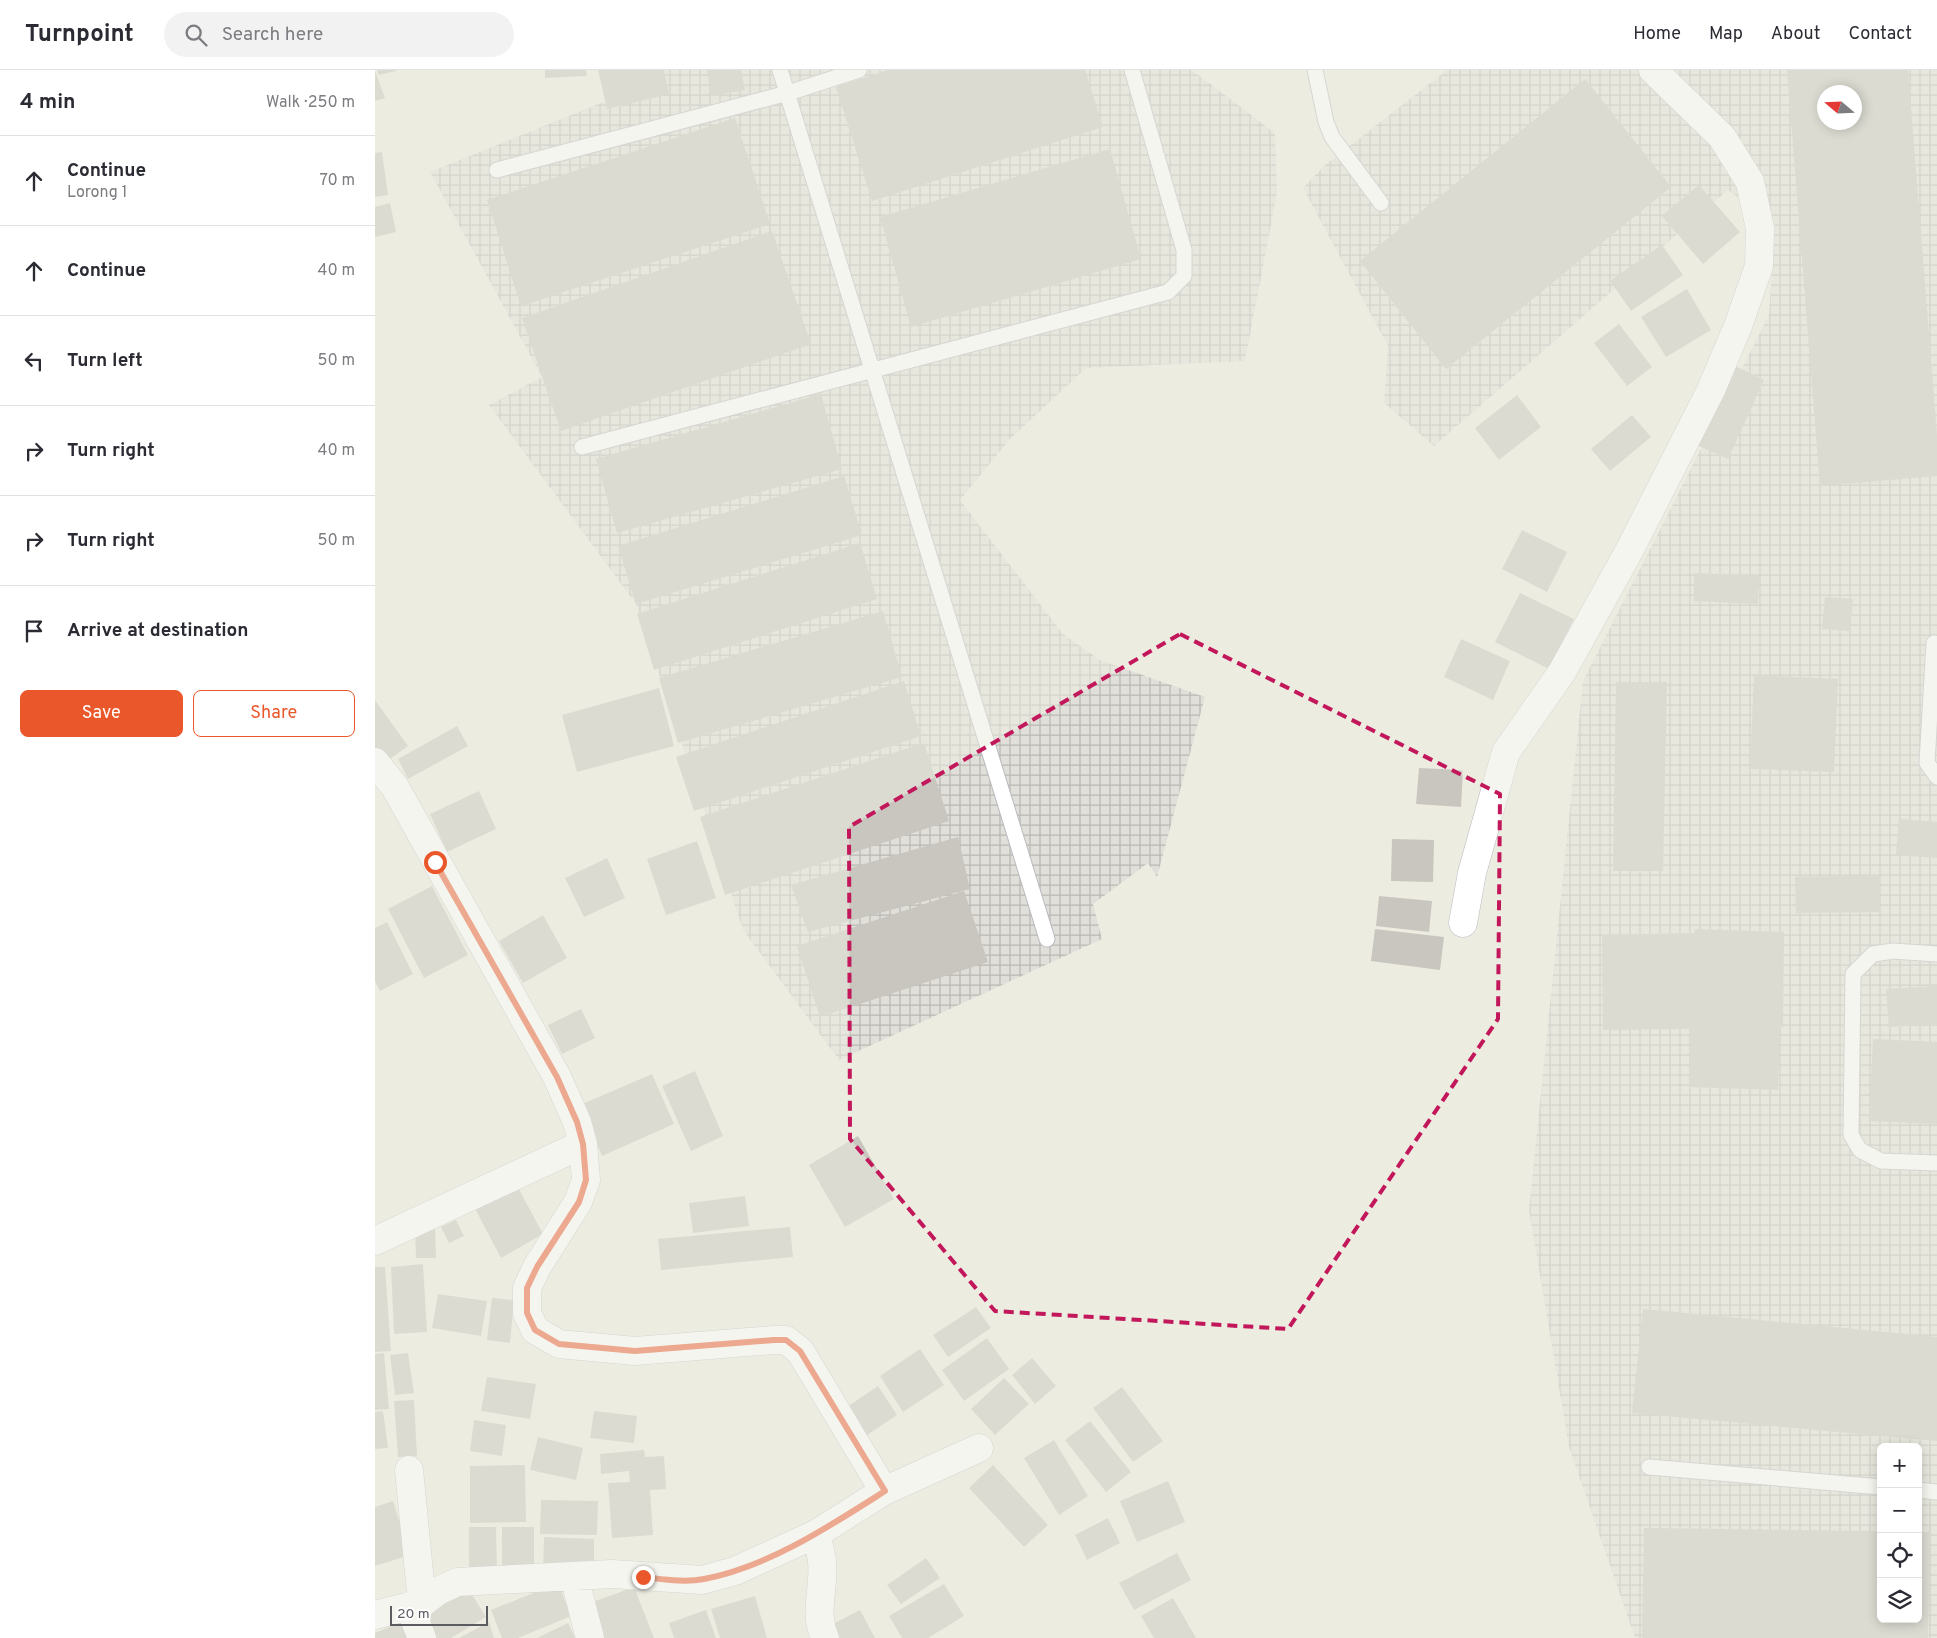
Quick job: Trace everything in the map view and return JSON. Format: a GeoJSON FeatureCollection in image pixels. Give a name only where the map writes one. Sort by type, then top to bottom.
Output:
{"type":"FeatureCollection","features":[{"type":"Feature","properties":{"kind":"street"},"geometry":{"type":"LineString","coordinates":[[1463,923],[1472,873],[1506,752],[1562,672],[1628,553],[1711,390],[1738,326],[1759,266],[1760,228],[1750,182],[1722,137],[1653,70]]}},
{"type":"Feature","properties":{"kind":"street"},"geometry":{"type":"LineString","coordinates":[[375,762],[395,787],[557,1077],[577,1122],[583,1144],[586,1180],[579,1202],[537,1267],[527,1288],[527,1313],[535,1330],[559,1344],[635,1351],[774,1340],[792,1342],[800,1351],[885,1491]]}},
{"type":"Feature","properties":{"kind":"street"},"geometry":{"type":"LineString","coordinates":[[375,1241],[583,1144]]}},
{"type":"Feature","properties":{"kind":"street"},"geometry":{"type":"LineString","coordinates":[[375,1615],[416,1605],[457,1582],[612,1574],[702,1580],[735,1571],[816,1534],[885,1491],[979,1448]]}},
{"type":"Feature","properties":{"kind":"street"},"geometry":{"type":"LineString","coordinates":[[409,1470],[416,1605],[422,1638]]}},
{"type":"Feature","properties":{"kind":"street"},"geometry":{"type":"LineString","coordinates":[[816,1534],[822,1561],[818,1605],[821,1629],[825,1638]]}},
{"type":"Feature","properties":{"kind":"street"},"geometry":{"type":"LineString","coordinates":[[574,1576],[590,1638]]}},
{"type":"Feature","properties":{"kind":"lane"},"geometry":{"type":"LineString","coordinates":[[780,70],[1047,939]]}},
{"type":"Feature","properties":{"kind":"lane"},"geometry":{"type":"LineString","coordinates":[[497,170],[788,93],[859,70]]}},
{"type":"Feature","properties":{"kind":"lane"},"geometry":{"type":"LineString","coordinates":[[582,447],[1168,292],[1184,276],[1184,250],[1132,70]]}},
{"type":"Feature","properties":{"kind":"lane"},"geometry":{"type":"LineString","coordinates":[[1315,70],[1326,122],[1332,137],[1381,204]]}},
{"type":"Feature","properties":{"kind":"lane"},"geometry":{"type":"LineString","coordinates":[[1934,643],[1927,763],[1937,777]]}},
{"type":"Feature","properties":{"kind":"lane"},"geometry":{"type":"LineString","coordinates":[[1937,954],[1893,951],[1873,954],[1853,974],[1851,1134],[1860,1150],[1881,1161],[1937,1163]]}},
{"type":"Feature","properties":{"kind":"lane"},"geometry":{"type":"LineString","coordinates":[[1649,1467],[1877,1487]]}},
{"type":"Feature","properties":{"kind":"lane"},"geometry":{"type":"LineString","coordinates":[[1922,1490],[1937,1492]]}},
{"type":"Feature","properties":{"kind":"highlighted area"},"geometry":{"type":"Polygon","coordinates":[[[1180,634],[1500,794],[1498,1019],[1288,1329],[995,1311],[850,1139],[849,827],[1180,634]]]}},
{"type":"Feature","properties":{"kind":"shaded area"},"geometry":{"type":"Polygon","coordinates":[[[664,70],[1192,70],[1275,133],[1277,193],[1245,361],[1086,368],[1010,439],[960,500],[1063,634],[1100,660],[1205,697],[1157,877],[1148,863],[1093,904],[1102,939],[839,1060],[743,930],[636,604],[489,405],[542,377],[430,172],[665,77],[664,70]]]}},
{"type":"Feature","properties":{"kind":"shaded area"},"geometry":{"type":"Polygon","coordinates":[[[1447,70],[1937,70],[1937,1638],[1635,1638],[1569,1447],[1529,1210],[1583,681],[1769,315],[1775,224],[1728,190],[1434,446],[1384,403],[1388,346],[1303,188],[1324,166],[1447,70]]]}},
{"type":"Feature","properties":{"kind":"building"},"geometry":{"type":"Polygon","coordinates":[[[377,70],[396,70],[396,71],[379,75],[377,70]]]}},
{"type":"Feature","properties":{"kind":"building"},"geometry":{"type":"Polygon","coordinates":[[[545,70],[586,70],[587,76],[545,78],[545,70]]]}},
{"type":"Feature","properties":{"kind":"building"},"geometry":{"type":"Polygon","coordinates":[[[598,70],[664,70],[669,94],[607,109],[598,70]]]}},
{"type":"Feature","properties":{"kind":"building"},"geometry":{"type":"Polygon","coordinates":[[[707,70],[741,70],[745,90],[711,96],[707,70]]]}},
{"type":"Feature","properties":{"kind":"building"},"geometry":{"type":"Polygon","coordinates":[[[888,70],[1085,70],[1103,127],[872,201],[836,87],[888,70]]]}},
{"type":"Feature","properties":{"kind":"building"},"geometry":{"type":"Polygon","coordinates":[[[1787,70],[1908,70],[1937,435],[1937,476],[1820,486],[1787,70]]]}},
{"type":"Feature","properties":{"kind":"building"},"geometry":{"type":"Polygon","coordinates":[[[375,71],[385,98],[375,101],[375,71]]]}},
{"type":"Feature","properties":{"kind":"building"},"geometry":{"type":"Polygon","coordinates":[[[1585,79],[1671,187],[1446,369],[1360,261],[1585,79]]]}},
{"type":"Feature","properties":{"kind":"building"},"geometry":{"type":"Polygon","coordinates":[[[735,118],[770,224],[521,306],[487,200],[735,118]]]}},
{"type":"Feature","properties":{"kind":"building"},"geometry":{"type":"Polygon","coordinates":[[[1110,149],[1141,259],[911,327],[880,217],[1110,149]]]}},
{"type":"Feature","properties":{"kind":"building"},"geometry":{"type":"Polygon","coordinates":[[[382,152],[388,195],[375,197],[375,153],[382,152]]]}},
{"type":"Feature","properties":{"kind":"building"},"geometry":{"type":"Polygon","coordinates":[[[1699,185],[1740,232],[1703,264],[1662,216],[1699,185]]]}},
{"type":"Feature","properties":{"kind":"building"},"geometry":{"type":"Polygon","coordinates":[[[390,203],[396,232],[375,237],[375,207],[390,203]]]}},
{"type":"Feature","properties":{"kind":"building"},"geometry":{"type":"Polygon","coordinates":[[[772,231],[811,344],[561,431],[522,318],[772,231]]]}},
{"type":"Feature","properties":{"kind":"building"},"geometry":{"type":"Polygon","coordinates":[[[1662,245],[1683,275],[1631,311],[1610,281],[1662,245]]]}},
{"type":"Feature","properties":{"kind":"building"},"geometry":{"type":"Polygon","coordinates":[[[1687,289],[1711,330],[1666,357],[1641,317],[1687,289]]]}},
{"type":"Feature","properties":{"kind":"building"},"geometry":{"type":"Polygon","coordinates":[[[1619,324],[1652,367],[1627,386],[1594,343],[1619,324]]]}},
{"type":"Feature","properties":{"kind":"building"},"geometry":{"type":"Polygon","coordinates":[[[1727,362],[1764,380],[1728,459],[1690,442],[1727,362]]]}},
{"type":"Feature","properties":{"kind":"building"},"geometry":{"type":"Polygon","coordinates":[[[821,394],[842,469],[617,533],[596,459],[821,394]]]}},
{"type":"Feature","properties":{"kind":"building"},"geometry":{"type":"Polygon","coordinates":[[[1517,395],[1541,427],[1499,460],[1475,428],[1517,395]]]}},
{"type":"Feature","properties":{"kind":"building"},"geometry":{"type":"Polygon","coordinates":[[[1632,415],[1651,437],[1610,471],[1591,449],[1632,415]]]}},
{"type":"Feature","properties":{"kind":"building"},"geometry":{"type":"Polygon","coordinates":[[[844,476],[862,535],[636,604],[618,546],[844,476]]]}},
{"type":"Feature","properties":{"kind":"building"},"geometry":{"type":"Polygon","coordinates":[[[1522,530],[1567,552],[1547,592],[1502,569],[1522,530]]]}},
{"type":"Feature","properties":{"kind":"building"},"geometry":{"type":"Polygon","coordinates":[[[860,543],[877,599],[654,670],[637,614],[860,543]]]}},
{"type":"Feature","properties":{"kind":"building"},"geometry":{"type":"Polygon","coordinates":[[[1694,573],[1759,576],[1758,604],[1694,601],[1694,573]]]}},
{"type":"Feature","properties":{"kind":"building"},"geometry":{"type":"Polygon","coordinates":[[[1520,593],[1574,619],[1549,669],[1495,642],[1520,593]]]}},
{"type":"Feature","properties":{"kind":"building"},"geometry":{"type":"Polygon","coordinates":[[[1825,597],[1853,599],[1850,631],[1822,629],[1825,597]]]}},
{"type":"Feature","properties":{"kind":"building"},"geometry":{"type":"Polygon","coordinates":[[[883,611],[902,677],[678,743],[659,678],[883,611]]]}},
{"type":"Feature","properties":{"kind":"building"},"geometry":{"type":"Polygon","coordinates":[[[1461,639],[1510,661],[1493,700],[1444,677],[1461,639]]]}},
{"type":"Feature","properties":{"kind":"building"},"geometry":{"type":"Polygon","coordinates":[[[1754,675],[1838,679],[1834,772],[1750,769],[1754,675]]]}},
{"type":"Feature","properties":{"kind":"building"},"geometry":{"type":"Polygon","coordinates":[[[904,681],[921,736],[694,811],[676,757],[904,681]]]}},
{"type":"Feature","properties":{"kind":"building"},"geometry":{"type":"Polygon","coordinates":[[[1616,682],[1667,682],[1663,871],[1613,871],[1616,682]]]}},
{"type":"Feature","properties":{"kind":"building"},"geometry":{"type":"Polygon","coordinates":[[[659,688],[674,746],[577,772],[562,715],[659,688]]]}},
{"type":"Feature","properties":{"kind":"building"},"geometry":{"type":"Polygon","coordinates":[[[375,700],[408,746],[383,764],[375,752],[375,700]]]}},
{"type":"Feature","properties":{"kind":"building"},"geometry":{"type":"Polygon","coordinates":[[[457,726],[468,746],[408,779],[398,759],[457,726]]]}},
{"type":"Feature","properties":{"kind":"building"},"geometry":{"type":"Polygon","coordinates":[[[924,743],[949,821],[725,895],[700,817],[924,743]]]}},
{"type":"Feature","properties":{"kind":"building"},"geometry":{"type":"Polygon","coordinates":[[[1419,768],[1463,770],[1461,807],[1416,804],[1419,768]]]}},
{"type":"Feature","properties":{"kind":"building"},"geometry":{"type":"Polygon","coordinates":[[[479,791],[496,829],[447,852],[430,814],[479,791]]]}},
{"type":"Feature","properties":{"kind":"building"},"geometry":{"type":"Polygon","coordinates":[[[1899,819],[1937,822],[1937,858],[1896,855],[1899,819]]]}},
{"type":"Feature","properties":{"kind":"building"},"geometry":{"type":"Polygon","coordinates":[[[958,837],[970,889],[808,932],[791,885],[958,837]]]}},
{"type":"Feature","properties":{"kind":"building"},"geometry":{"type":"Polygon","coordinates":[[[1392,839],[1434,840],[1433,882],[1391,881],[1392,839]]]}},
{"type":"Feature","properties":{"kind":"building"},"geometry":{"type":"Polygon","coordinates":[[[697,841],[716,898],[666,915],[647,859],[697,841]]]}},
{"type":"Feature","properties":{"kind":"building"},"geometry":{"type":"Polygon","coordinates":[[[607,858],[625,898],[584,917],[565,878],[607,858]]]}},
{"type":"Feature","properties":{"kind":"building"},"geometry":{"type":"Polygon","coordinates":[[[1879,875],[1880,912],[1796,913],[1795,877],[1879,875]]]}},
{"type":"Feature","properties":{"kind":"building"},"geometry":{"type":"Polygon","coordinates":[[[432,886],[468,955],[424,978],[388,909],[432,886]]]}},
{"type":"Feature","properties":{"kind":"building"},"geometry":{"type":"Polygon","coordinates":[[[964,891],[988,962],[820,1017],[797,946],[964,891]]]}},
{"type":"Feature","properties":{"kind":"building"},"geometry":{"type":"Polygon","coordinates":[[[1379,896],[1432,901],[1429,932],[1376,926],[1379,896]]]}},
{"type":"Feature","properties":{"kind":"building"},"geometry":{"type":"Polygon","coordinates":[[[543,915],[567,958],[523,983],[499,941],[543,915]]]}},
{"type":"Feature","properties":{"kind":"building"},"geometry":{"type":"Polygon","coordinates":[[[387,922],[413,974],[380,991],[375,981],[375,928],[387,922]]]}},
{"type":"Feature","properties":{"kind":"building"},"geometry":{"type":"Polygon","coordinates":[[[1375,929],[1444,937],[1440,970],[1371,961],[1375,929]]]}},
{"type":"Feature","properties":{"kind":"building"},"geometry":{"type":"Polygon","coordinates":[[[1694,929],[1784,932],[1783,1027],[1780,1027],[1778,1090],[1689,1087],[1691,1029],[1603,1030],[1602,935],[1695,933],[1694,929]]]}},
{"type":"Feature","properties":{"kind":"building"},"geometry":{"type":"Polygon","coordinates":[[[1937,986],[1937,1024],[1889,1027],[1886,989],[1937,986]]]}},
{"type":"Feature","properties":{"kind":"building"},"geometry":{"type":"Polygon","coordinates":[[[581,1009],[595,1038],[562,1054],[548,1025],[581,1009]]]}},
{"type":"Feature","properties":{"kind":"building"},"geometry":{"type":"Polygon","coordinates":[[[1873,1039],[1937,1042],[1937,1124],[1869,1121],[1873,1039]]]}},
{"type":"Feature","properties":{"kind":"building"},"geometry":{"type":"Polygon","coordinates":[[[695,1071],[723,1136],[691,1151],[662,1086],[695,1071]]]}},
{"type":"Feature","properties":{"kind":"building"},"geometry":{"type":"Polygon","coordinates":[[[652,1074],[674,1124],[602,1156],[580,1105],[652,1074]]]}},
{"type":"Feature","properties":{"kind":"building"},"geometry":{"type":"Polygon","coordinates":[[[858,1136],[894,1199],[845,1227],[809,1165],[858,1136]]]}},
{"type":"Feature","properties":{"kind":"building"},"geometry":{"type":"Polygon","coordinates":[[[514,1180],[543,1234],[501,1258],[472,1203],[514,1180]]]}},
{"type":"Feature","properties":{"kind":"building"},"geometry":{"type":"Polygon","coordinates":[[[745,1196],[749,1226],[693,1233],[689,1203],[745,1196]]]}},
{"type":"Feature","properties":{"kind":"building"},"geometry":{"type":"Polygon","coordinates":[[[456,1220],[464,1236],[449,1243],[441,1227],[456,1220]]]}},
{"type":"Feature","properties":{"kind":"building"},"geometry":{"type":"Polygon","coordinates":[[[435,1227],[436,1258],[416,1258],[415,1228],[435,1227]]]}},
{"type":"Feature","properties":{"kind":"building"},"geometry":{"type":"Polygon","coordinates":[[[790,1227],[793,1257],[661,1270],[658,1239],[790,1227]]]}},
{"type":"Feature","properties":{"kind":"building"},"geometry":{"type":"Polygon","coordinates":[[[423,1264],[427,1332],[394,1334],[391,1267],[423,1264]]]}},
{"type":"Feature","properties":{"kind":"building"},"geometry":{"type":"Polygon","coordinates":[[[375,1267],[385,1267],[391,1351],[375,1352],[375,1267]]]}},
{"type":"Feature","properties":{"kind":"building"},"geometry":{"type":"Polygon","coordinates":[[[438,1294],[487,1301],[481,1336],[432,1328],[438,1294]]]}},
{"type":"Feature","properties":{"kind":"building"},"geometry":{"type":"Polygon","coordinates":[[[492,1298],[514,1300],[510,1343],[487,1340],[492,1298]]]}},
{"type":"Feature","properties":{"kind":"building"},"geometry":{"type":"Polygon","coordinates":[[[976,1307],[991,1328],[948,1357],[933,1335],[976,1307]]]}},
{"type":"Feature","properties":{"kind":"building"},"geometry":{"type":"Polygon","coordinates":[[[1643,1309],[1937,1337],[1937,1441],[1632,1413],[1643,1309]]]}},
{"type":"Feature","properties":{"kind":"building"},"geometry":{"type":"Polygon","coordinates":[[[987,1338],[1009,1369],[964,1401],[942,1370],[987,1338]]]}},
{"type":"Feature","properties":{"kind":"building"},"geometry":{"type":"Polygon","coordinates":[[[920,1349],[944,1385],[903,1412],[880,1376],[920,1349]]]}},
{"type":"Feature","properties":{"kind":"building"},"geometry":{"type":"Polygon","coordinates":[[[384,1353],[389,1409],[375,1410],[375,1354],[384,1353]]]}},
{"type":"Feature","properties":{"kind":"building"},"geometry":{"type":"Polygon","coordinates":[[[408,1353],[414,1393],[395,1395],[390,1355],[408,1353]]]}},
{"type":"Feature","properties":{"kind":"building"},"geometry":{"type":"Polygon","coordinates":[[[1032,1358],[1056,1386],[1035,1404],[1012,1375],[1032,1358]]]}},
{"type":"Feature","properties":{"kind":"building"},"geometry":{"type":"Polygon","coordinates":[[[487,1377],[536,1384],[530,1419],[481,1411],[487,1377]]]}},
{"type":"Feature","properties":{"kind":"building"},"geometry":{"type":"Polygon","coordinates":[[[1004,1378],[1029,1404],[995,1435],[971,1409],[1004,1378]]]}},
{"type":"Feature","properties":{"kind":"building"},"geometry":{"type":"Polygon","coordinates":[[[878,1386],[897,1415],[857,1442],[838,1413],[878,1386]]]}},
{"type":"Feature","properties":{"kind":"building"},"geometry":{"type":"Polygon","coordinates":[[[1122,1387],[1163,1441],[1133,1462],[1093,1408],[1122,1387]]]}},
{"type":"Feature","properties":{"kind":"building"},"geometry":{"type":"Polygon","coordinates":[[[414,1400],[417,1456],[398,1457],[394,1401],[414,1400]]]}},
{"type":"Feature","properties":{"kind":"building"},"geometry":{"type":"Polygon","coordinates":[[[383,1411],[388,1448],[375,1449],[375,1412],[383,1411]]]}},
{"type":"Feature","properties":{"kind":"building"},"geometry":{"type":"Polygon","coordinates":[[[594,1411],[637,1416],[634,1443],[590,1438],[594,1411]]]}},
{"type":"Feature","properties":{"kind":"building"},"geometry":{"type":"Polygon","coordinates":[[[474,1420],[506,1425],[502,1456],[470,1451],[474,1420]]]}},
{"type":"Feature","properties":{"kind":"building"},"geometry":{"type":"Polygon","coordinates":[[[1090,1421],[1131,1472],[1106,1492],[1065,1440],[1090,1421]]]}},
{"type":"Feature","properties":{"kind":"building"},"geometry":{"type":"Polygon","coordinates":[[[538,1437],[583,1448],[576,1480],[530,1470],[538,1437]]]}},
{"type":"Feature","properties":{"kind":"building"},"geometry":{"type":"Polygon","coordinates":[[[1054,1440],[1088,1496],[1059,1515],[1024,1458],[1054,1440]]]}},
{"type":"Feature","properties":{"kind":"building"},"geometry":{"type":"Polygon","coordinates":[[[644,1450],[645,1457],[664,1456],[666,1489],[650,1490],[653,1535],[612,1538],[608,1483],[630,1482],[629,1471],[601,1474],[600,1454],[644,1450]]]}},
{"type":"Feature","properties":{"kind":"building"},"geometry":{"type":"Polygon","coordinates":[[[525,1465],[526,1522],[470,1523],[470,1466],[525,1465]]]}},
{"type":"Feature","properties":{"kind":"building"},"geometry":{"type":"Polygon","coordinates":[[[993,1465],[1048,1525],[1024,1547],[969,1488],[993,1465]]]}},
{"type":"Feature","properties":{"kind":"building"},"geometry":{"type":"Polygon","coordinates":[[[1168,1481],[1185,1522],[1137,1542],[1120,1501],[1168,1481]]]}},
{"type":"Feature","properties":{"kind":"building"},"geometry":{"type":"Polygon","coordinates":[[[541,1500],[598,1501],[597,1535],[540,1534],[541,1500]]]}},
{"type":"Feature","properties":{"kind":"building"},"geometry":{"type":"Polygon","coordinates":[[[393,1501],[410,1555],[375,1566],[375,1507],[393,1501]]]}},
{"type":"Feature","properties":{"kind":"building"},"geometry":{"type":"Polygon","coordinates":[[[1108,1518],[1120,1543],[1087,1560],[1075,1535],[1108,1518]]]}},
{"type":"Feature","properties":{"kind":"building"},"geometry":{"type":"Polygon","coordinates":[[[469,1527],[496,1527],[497,1575],[469,1575],[469,1527]]]}},
{"type":"Feature","properties":{"kind":"building"},"geometry":{"type":"Polygon","coordinates":[[[502,1527],[534,1527],[534,1575],[502,1575],[502,1527]]]}},
{"type":"Feature","properties":{"kind":"building"},"geometry":{"type":"Polygon","coordinates":[[[1644,1528],[1877,1531],[1877,1623],[1922,1623],[1922,1532],[1930,1532],[1928,1638],[1642,1638],[1644,1528]]]}},
{"type":"Feature","properties":{"kind":"building"},"geometry":{"type":"Polygon","coordinates":[[[544,1537],[594,1539],[594,1571],[543,1570],[544,1537]]]}},
{"type":"Feature","properties":{"kind":"building"},"geometry":{"type":"Polygon","coordinates":[[[1177,1553],[1191,1580],[1134,1610],[1119,1583],[1177,1553]]]}},
{"type":"Feature","properties":{"kind":"building"},"geometry":{"type":"Polygon","coordinates":[[[926,1558],[940,1578],[901,1604],[887,1585],[926,1558]]]}},
{"type":"Feature","properties":{"kind":"building"},"geometry":{"type":"Polygon","coordinates":[[[558,1583],[571,1616],[518,1638],[502,1638],[491,1610],[558,1583]]]}},
{"type":"Feature","properties":{"kind":"building"},"geometry":{"type":"Polygon","coordinates":[[[944,1584],[964,1616],[928,1638],[902,1638],[889,1616],[944,1584]]]}},
{"type":"Feature","properties":{"kind":"building"},"geometry":{"type":"Polygon","coordinates":[[[634,1587],[654,1638],[600,1638],[587,1604],[634,1587]]]}},
{"type":"Feature","properties":{"kind":"building"},"geometry":{"type":"Polygon","coordinates":[[[468,1588],[486,1617],[451,1638],[430,1638],[418,1617],[468,1588]]]}},
{"type":"Feature","properties":{"kind":"building"},"geometry":{"type":"Polygon","coordinates":[[[755,1596],[767,1638],[720,1638],[711,1609],[755,1596]]]}},
{"type":"Feature","properties":{"kind":"building"},"geometry":{"type":"Polygon","coordinates":[[[1173,1598],[1196,1638],[1154,1638],[1141,1616],[1173,1598]]]}},
{"type":"Feature","properties":{"kind":"building"},"geometry":{"type":"Polygon","coordinates":[[[706,1610],[716,1638],[674,1638],[669,1623],[706,1610]]]}},
{"type":"Feature","properties":{"kind":"building"},"geometry":{"type":"Polygon","coordinates":[[[860,1610],[875,1638],[832,1638],[827,1627],[860,1610]]]}},
{"type":"Feature","properties":{"kind":"building"},"geometry":{"type":"Polygon","coordinates":[[[401,1622],[408,1638],[375,1638],[375,1633],[401,1622]]]}},
{"type":"Feature","properties":{"kind":"building"},"geometry":{"type":"Polygon","coordinates":[[[489,1622],[494,1638],[459,1638],[489,1622]]]}},
{"type":"Feature","properties":{"kind":"building"},"geometry":{"type":"Polygon","coordinates":[[[568,1623],[575,1638],[537,1638],[568,1623]]]}},
{"type":"Feature","properties":{"kind":"route"},"geometry":{"type":"LineString","coordinates":[[435,862],[557,1077],[577,1122],[583,1144],[586,1180],[579,1202],[537,1267],[527,1288],[527,1313],[535,1330],[559,1344],[595,1349],[635,1351],[774,1340],[792,1342],[800,1351],[885,1491],[816,1534],[735,1571],[702,1580],[643,1577]]}}]}
